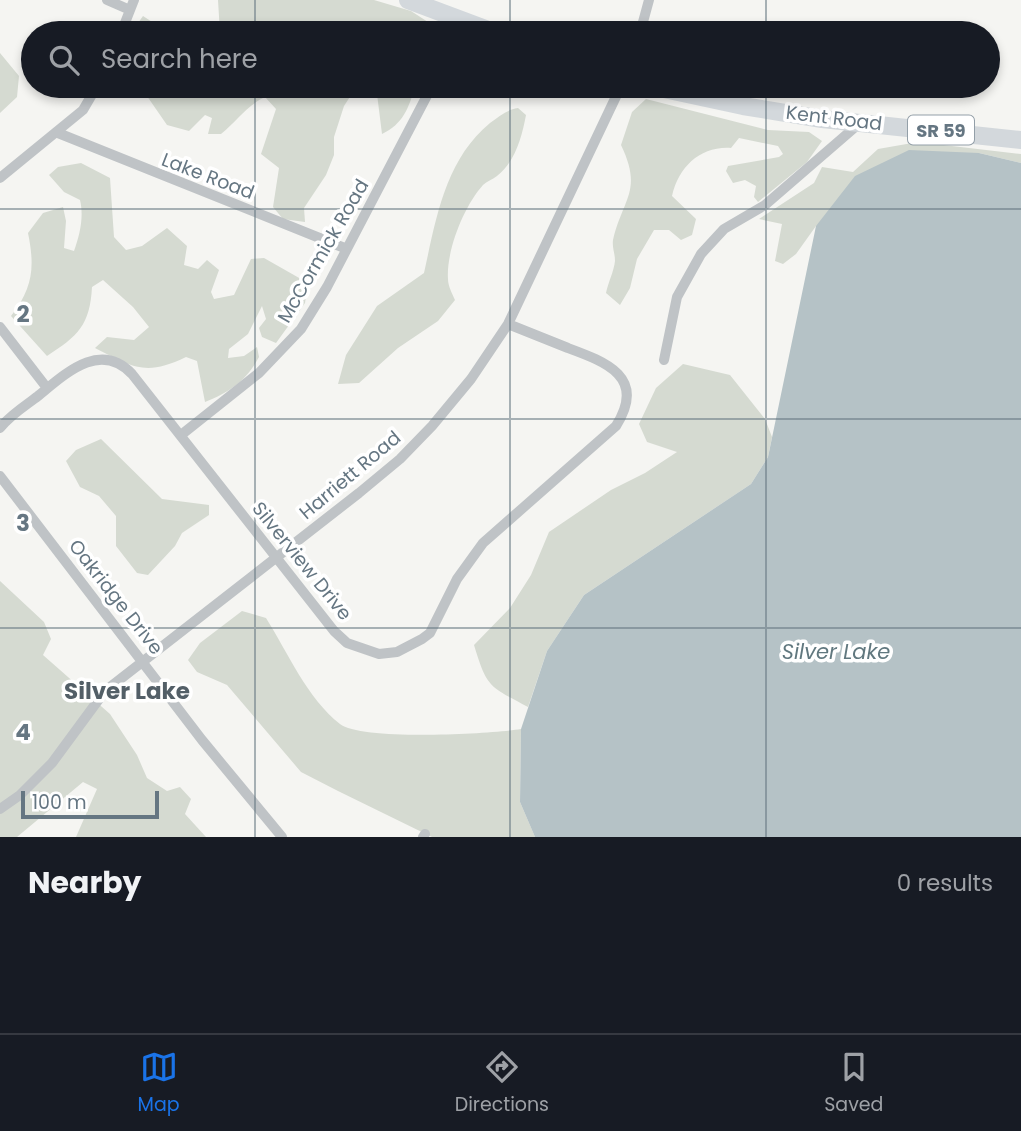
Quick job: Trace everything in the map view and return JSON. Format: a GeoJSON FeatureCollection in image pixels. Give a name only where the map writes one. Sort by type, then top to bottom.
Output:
{"type":"FeatureCollection","features":[{"type":"Feature","properties":{"kind":"main road"},"geometry":{"type":"LineString","coordinates":[[408,0],[448,21]]}},
{"type":"Feature","properties":{"kind":"main road","name":"Kent Road"},"geometry":{"type":"LineString","coordinates":[[706,98],[743,106],[861,122],[1021,140]]}},
{"type":"Feature","properties":{"kind":"street"},"geometry":{"type":"LineString","coordinates":[[107,0],[132,5]]}},
{"type":"Feature","properties":{"kind":"street"},"geometry":{"type":"LineString","coordinates":[[643,21],[649,0]]}},
{"type":"Feature","properties":{"kind":"street"},"geometry":{"type":"LineString","coordinates":[[0,178],[58,133],[83,110],[90,98]]}},
{"type":"Feature","properties":{"kind":"street","name":"McCormick Road"},"geometry":{"type":"LineString","coordinates":[[180,435],[259,373],[287,346],[320,300],[426,98]]}},
{"type":"Feature","properties":{"kind":"street","name":"Harriett Road"},"geometry":{"type":"LineString","coordinates":[[0,809],[26,790],[52,763],[105,691],[400,459],[471,379],[508,324],[615,98]]}},
{"type":"Feature","properties":{"kind":"street"},"geometry":{"type":"LineString","coordinates":[[664,360],[677,297],[701,254],[724,229],[765,205],[861,122]]}},
{"type":"Feature","properties":{"kind":"street","name":"Lake Road"},"geometry":{"type":"LineString","coordinates":[[58,133],[347,249]]}},
{"type":"Feature","properties":{"kind":"street","name":"Silverview Drive"},"geometry":{"type":"LineString","coordinates":[[47,388],[81,364],[95,359],[114,361],[132,374],[276,558],[347,643],[379,654],[397,652],[430,633],[457,579],[483,543],[616,426],[625,412],[627,399],[623,383],[607,362],[508,324]]}},
{"type":"Feature","properties":{"kind":"street"},"geometry":{"type":"LineString","coordinates":[[0,327],[47,388],[0,428]]}},
{"type":"Feature","properties":{"kind":"street","name":"Oakridge Drive"},"geometry":{"type":"LineString","coordinates":[[0,476],[233,779],[282,837]]}},
{"type":"Feature","properties":{"kind":"shaded area"},"geometry":{"type":"Polygon","coordinates":[[[218,0],[374,0],[411,11],[426,21],[219,21],[218,0]]]}},
{"type":"Feature","properties":{"kind":"shaded area"},"geometry":{"type":"Polygon","coordinates":[[[0,53],[19,76],[17,97],[0,113],[0,53]]]}},
{"type":"Feature","properties":{"kind":"shaded area"},"geometry":{"type":"Polygon","coordinates":[[[148,98],[263,98],[247,109],[221,134],[208,134],[212,118],[205,115],[189,131],[167,125],[148,98]]]}},
{"type":"Feature","properties":{"kind":"shaded area"},"geometry":{"type":"Polygon","coordinates":[[[266,98],[349,98],[334,137],[334,155],[326,175],[304,208],[305,222],[283,219],[273,207],[279,168],[261,154],[276,109],[266,98]]]}},
{"type":"Feature","properties":{"kind":"shaded area"},"geometry":{"type":"Polygon","coordinates":[[[378,98],[411,98],[404,114],[382,134],[378,98]]]}},
{"type":"Feature","properties":{"kind":"shaded area"},"geometry":{"type":"Polygon","coordinates":[[[646,99],[768,130],[809,132],[822,141],[807,162],[758,202],[754,197],[756,186],[745,180],[733,183],[726,171],[728,166],[779,157],[783,154],[778,146],[739,138],[731,148],[710,150],[693,160],[680,176],[672,196],[696,219],[692,235],[681,240],[669,230],[654,230],[637,259],[630,288],[620,305],[606,293],[615,261],[613,240],[631,184],[621,145],[632,112],[646,99]]]}},
{"type":"Feature","properties":{"kind":"shaded area"},"geometry":{"type":"Polygon","coordinates":[[[518,108],[526,115],[513,156],[509,164],[476,194],[453,242],[448,279],[455,300],[438,321],[398,348],[359,383],[338,384],[346,355],[377,306],[424,273],[438,212],[462,154],[490,123],[518,108]]]}},
{"type":"Feature","properties":{"kind":"shaded area"},"geometry":{"type":"Polygon","coordinates":[[[918,142],[1021,154],[1021,163],[979,153],[816,226],[796,254],[783,264],[775,261],[782,224],[759,219],[814,183],[822,167],[853,172],[878,149],[918,142]]]}},
{"type":"Feature","properties":{"kind":"shaded area"},"geometry":{"type":"Polygon","coordinates":[[[81,163],[110,178],[114,237],[126,250],[142,246],[167,228],[187,246],[184,265],[198,269],[207,260],[219,270],[211,292],[214,299],[234,295],[251,259],[264,258],[308,283],[305,303],[276,343],[262,337],[259,328],[266,319],[262,306],[248,334],[229,349],[228,358],[244,356],[257,347],[259,357],[249,373],[230,390],[205,402],[197,361],[186,357],[160,367],[139,367],[95,348],[107,337],[134,340],[149,327],[133,307],[103,280],[92,287],[88,311],[80,328],[67,342],[47,356],[11,316],[24,296],[30,277],[28,233],[43,213],[63,207],[66,221],[64,248],[74,251],[81,226],[80,200],[64,192],[49,175],[58,167],[81,163]]]}},
{"type":"Feature","properties":{"kind":"shaded area"},"geometry":{"type":"Polygon","coordinates":[[[683,364],[730,375],[765,419],[772,437],[768,457],[751,484],[584,595],[547,651],[528,707],[491,684],[482,670],[474,645],[510,608],[531,575],[549,532],[611,490],[645,473],[677,452],[647,442],[639,424],[656,388],[683,364]]]}},
{"type":"Feature","properties":{"kind":"shaded area"},"geometry":{"type":"Polygon","coordinates":[[[101,439],[162,499],[209,505],[209,515],[182,533],[175,546],[148,575],[137,573],[116,546],[116,516],[99,496],[80,487],[66,461],[76,450],[101,439]]]}},
{"type":"Feature","properties":{"kind":"shaded area"},"geometry":{"type":"Polygon","coordinates":[[[0,581],[44,622],[51,639],[43,655],[110,714],[137,755],[147,778],[167,791],[180,787],[191,799],[185,814],[206,837],[76,837],[97,789],[83,782],[17,837],[0,837],[0,581]]]}},
{"type":"Feature","properties":{"kind":"shaded area"},"geometry":{"type":"Polygon","coordinates":[[[242,611],[266,618],[308,688],[340,724],[373,733],[399,734],[483,733],[521,729],[520,802],[535,837],[432,837],[301,772],[227,685],[197,672],[188,660],[200,643],[242,611]]]}},
{"type":"Feature","properties":{"kind":"water","name":"Silver Lake"},"geometry":{"type":"Polygon","coordinates":[[[909,150],[979,153],[1021,163],[1021,837],[535,837],[520,802],[521,729],[547,651],[584,595],[751,484],[768,457],[816,226],[855,176],[909,150]]]}},
{"type":"Feature","properties":{"kind":"district","name":"Silver Lake"},"geometry":{"type":"Point","coordinates":[127,691]}}]}
